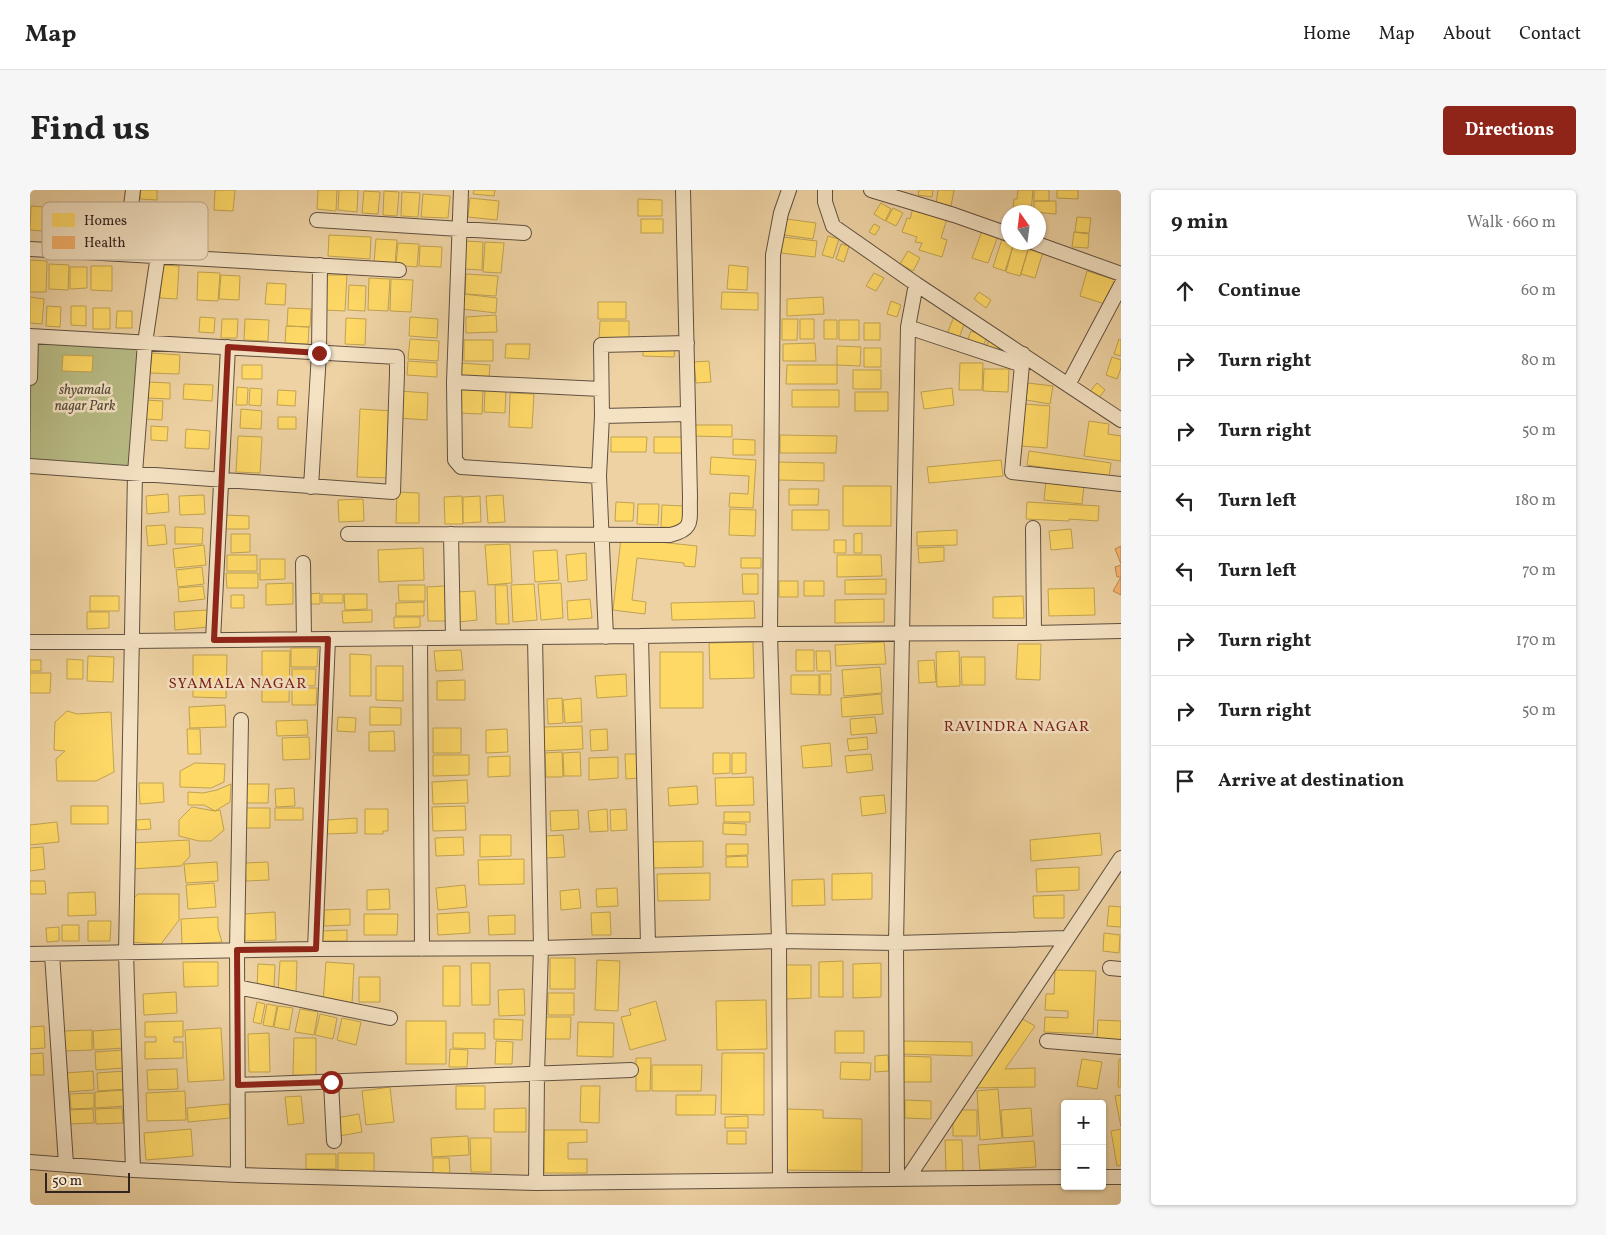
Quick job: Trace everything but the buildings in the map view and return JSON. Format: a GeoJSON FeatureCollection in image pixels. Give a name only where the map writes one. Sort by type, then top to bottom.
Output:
{"type":"FeatureCollection","features":[{"type":"Feature","properties":{"kind":"street"},"geometry":{"type":"LineString","coordinates":[[461,190],[454,382],[455,460],[461,468],[599,476]]}},
{"type":"Feature","properties":{"kind":"street"},"geometry":{"type":"LineString","coordinates":[[348,534],[670,535],[684,532],[688,527],[690,497],[683,190]]}},
{"type":"Feature","properties":{"kind":"street"},"geometry":{"type":"LineString","coordinates":[[780,1180],[779,941],[770,634],[773,256],[781,213],[789,190]]}},
{"type":"Feature","properties":{"kind":"street"},"geometry":{"type":"LineString","coordinates":[[825,190],[825,202],[833,226],[1022,360],[1068,385],[1121,420]]}},
{"type":"Feature","properties":{"kind":"street"},"geometry":{"type":"LineString","coordinates":[[871,190],[1001,232]]}},
{"type":"Feature","properties":{"kind":"street"},"geometry":{"type":"LineString","coordinates":[[317,220],[524,234]]}},
{"type":"Feature","properties":{"kind":"street"},"geometry":{"type":"LineString","coordinates":[[1046,247],[1121,274]]}},
{"type":"Feature","properties":{"kind":"street"},"geometry":{"type":"LineString","coordinates":[[208,258],[399,270]]}},
{"type":"Feature","properties":{"kind":"street"},"geometry":{"type":"LineString","coordinates":[[133,1170],[126,953],[135,474],[145,343],[157,260]]}},
{"type":"Feature","properties":{"kind":"street"},"geometry":{"type":"LineString","coordinates":[[311,487],[319,353],[320,265]]}},
{"type":"Feature","properties":{"kind":"street"},"geometry":{"type":"LineString","coordinates":[[902,1179],[896,943],[908,327],[916,284]]}},
{"type":"Feature","properties":{"kind":"street"},"geometry":{"type":"LineString","coordinates":[[1068,385],[1121,285]]}},
{"type":"Feature","properties":{"kind":"street"},"geometry":{"type":"LineString","coordinates":[[908,327],[1022,360]]}},
{"type":"Feature","properties":{"kind":"street"},"geometry":{"type":"LineString","coordinates":[[30,378],[31,336],[397,357],[394,492],[30,466]]}},
{"type":"Feature","properties":{"kind":"street"},"geometry":{"type":"LineString","coordinates":[[606,636],[599,476],[602,416],[601,345],[687,343]]}},
{"type":"Feature","properties":{"kind":"street"},"geometry":{"type":"LineString","coordinates":[[214,640],[228,347]]}},
{"type":"Feature","properties":{"kind":"street"},"geometry":{"type":"LineString","coordinates":[[1022,360],[1012,472],[1121,484]]}},
{"type":"Feature","properties":{"kind":"street"},"geometry":{"type":"LineString","coordinates":[[454,382],[602,388]]}},
{"type":"Feature","properties":{"kind":"street"},"geometry":{"type":"LineString","coordinates":[[602,416],[688,414]]}},
{"type":"Feature","properties":{"kind":"street"},"geometry":{"type":"LineString","coordinates":[[1033,528],[1034,633]]}},
{"type":"Feature","properties":{"kind":"street"},"geometry":{"type":"LineString","coordinates":[[451,534],[453,638]]}},
{"type":"Feature","properties":{"kind":"street"},"geometry":{"type":"LineString","coordinates":[[302,563],[304,639]]}},
{"type":"Feature","properties":{"kind":"street"},"geometry":{"type":"LineString","coordinates":[[30,642],[1121,631]]}},
{"type":"Feature","properties":{"kind":"street"},"geometry":{"type":"LineString","coordinates":[[641,636],[648,945]]}},
{"type":"Feature","properties":{"kind":"street"},"geometry":{"type":"LineString","coordinates":[[536,637],[541,948],[536,1183]]}},
{"type":"Feature","properties":{"kind":"street"},"geometry":{"type":"LineString","coordinates":[[420,638],[422,949]]}},
{"type":"Feature","properties":{"kind":"street"},"geometry":{"type":"LineString","coordinates":[[316,949],[328,639]]}},
{"type":"Feature","properties":{"kind":"street"},"geometry":{"type":"LineString","coordinates":[[238,1175],[237,950],[241,720]]}},
{"type":"Feature","properties":{"kind":"street"},"geometry":{"type":"LineString","coordinates":[[902,1179],[1121,858]]}},
{"type":"Feature","properties":{"kind":"street"},"geometry":{"type":"LineString","coordinates":[[30,954],[316,949],[541,948],[779,941],[896,943],[1066,938]]}},
{"type":"Feature","properties":{"kind":"street"},"geometry":{"type":"LineString","coordinates":[[52,954],[66,1164]]}},
{"type":"Feature","properties":{"kind":"street"},"geometry":{"type":"LineString","coordinates":[[237,987],[390,1018]]}},
{"type":"Feature","properties":{"kind":"street"},"geometry":{"type":"LineString","coordinates":[[1047,1041],[1121,1047]]}},
{"type":"Feature","properties":{"kind":"street"},"geometry":{"type":"LineString","coordinates":[[238,1085],[631,1070]]}},
{"type":"Feature","properties":{"kind":"street"},"geometry":{"type":"LineString","coordinates":[[331,1082],[334,1141]]}},
{"type":"Feature","properties":{"kind":"street"},"geometry":{"type":"LineString","coordinates":[[30,1162],[133,1170],[238,1175],[536,1183],[1061,1177]]}},
{"type":"Feature","properties":{"kind":"street"},"geometry":{"type":"LineString","coordinates":[[1106,1177],[1121,1177]]}},
{"type":"Feature","properties":{"kind":"green space","name":"shyamala nagar Park"},"geometry":{"type":"Polygon","coordinates":[[[31,336],[145,343],[135,473],[30,466],[31,336]]]}},
{"type":"Feature","properties":{"kind":"district","name":"SYAMALA NAGAR"},"geometry":{"type":"Point","coordinates":[238,684]}},
{"type":"Feature","properties":{"kind":"district","name":"RAVINDRA NAGAR"},"geometry":{"type":"Point","coordinates":[1017,727]}},
{"type":"Feature","properties":{"kind":"route"},"geometry":{"type":"LineString","coordinates":[[319,353],[228,347],[214,640],[328,639],[316,949],[237,950],[238,1085],[331,1082]]}}]}
